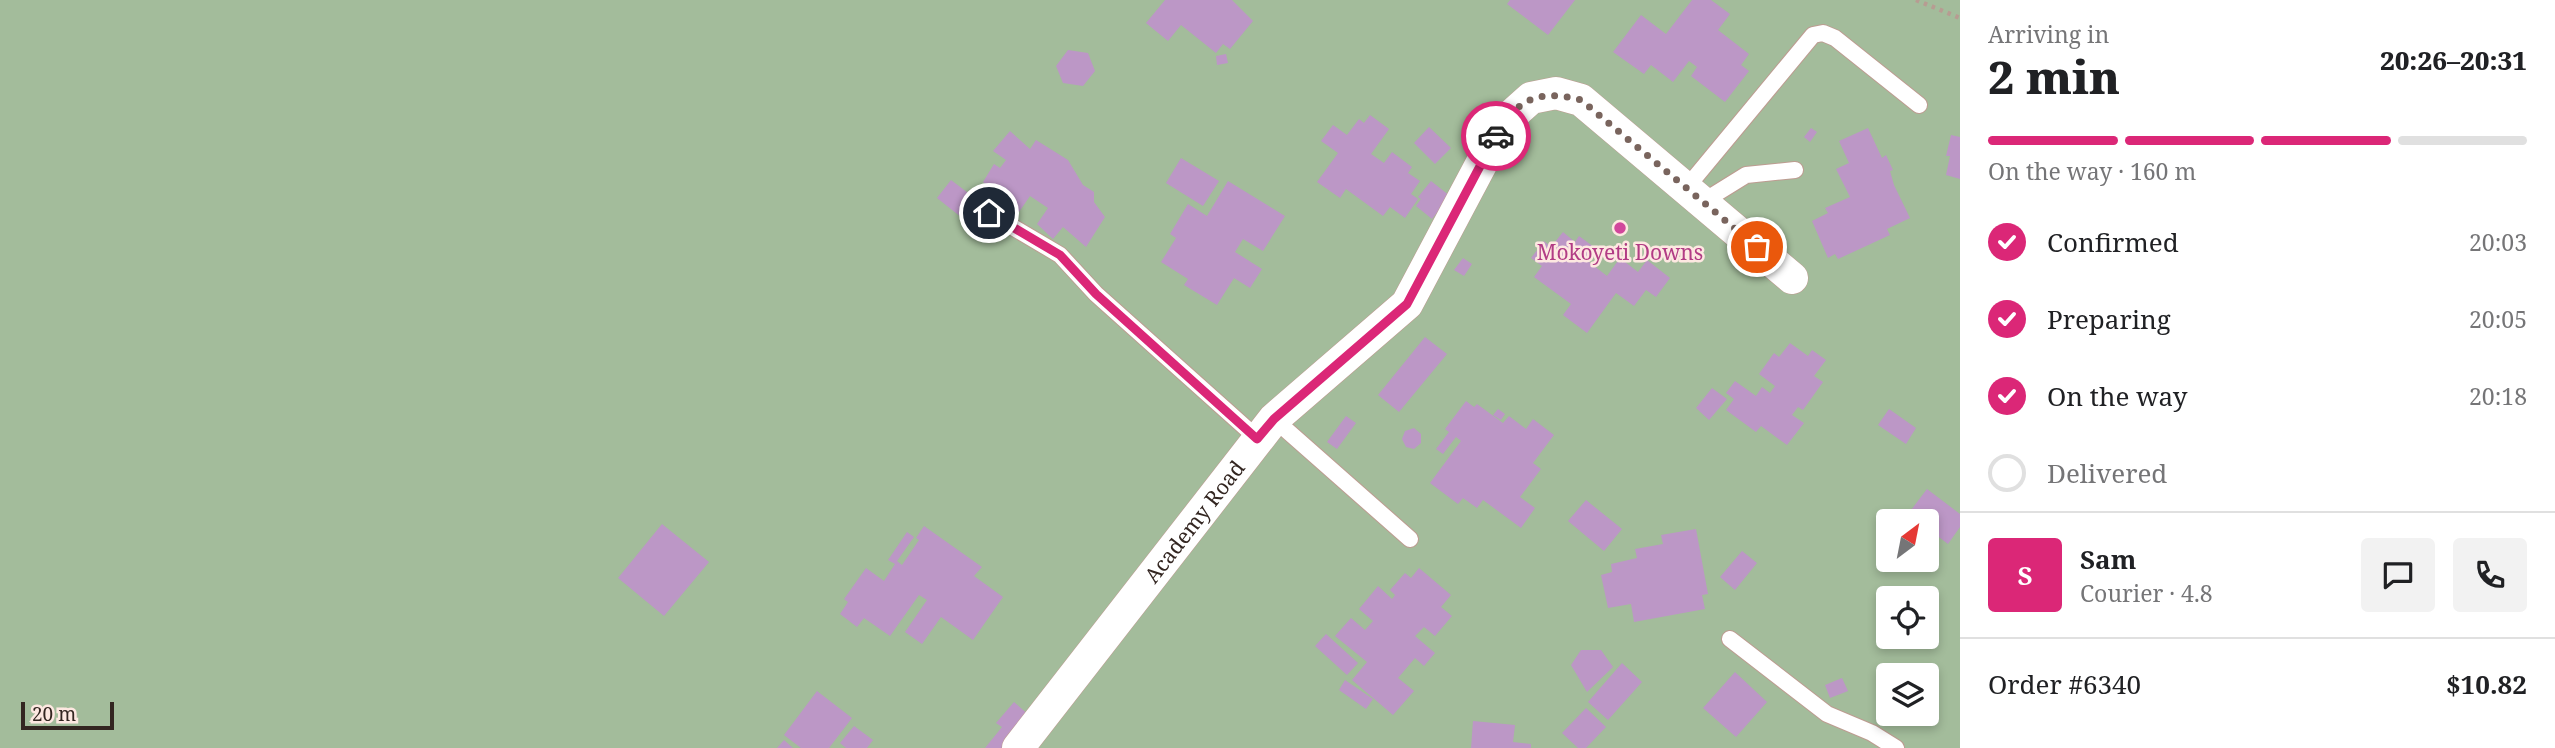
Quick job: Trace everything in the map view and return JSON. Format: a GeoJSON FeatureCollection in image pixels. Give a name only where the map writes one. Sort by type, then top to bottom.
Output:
{"type":"FeatureCollection","features":[{"type":"Feature","properties":{"kind":"street","name":"Academy Road"},"geometry":{"type":"LineString","coordinates":[[1018,748],[1265,429],[1407,304],[1503,123],[1531,98],[1556,93],[1581,100],[1792,278]]}},
{"type":"Feature","properties":{"kind":"lane"},"geometry":{"type":"LineString","coordinates":[[1695,194],[1813,34],[1823,33],[1835,38],[1919,104]]}},
{"type":"Feature","properties":{"kind":"lane"},"geometry":{"type":"LineString","coordinates":[[1695,194],[1746,175],[1796,170]]}},
{"type":"Feature","properties":{"kind":"lane"},"geometry":{"type":"LineString","coordinates":[[989,213],[1060,255],[1096,294],[1265,429],[1410,539]]}},
{"type":"Feature","properties":{"kind":"lane"},"geometry":{"type":"LineString","coordinates":[[1730,639],[1827,713],[1872,733],[1896,748]]}},
{"type":"Feature","properties":{"kind":"path"},"geometry":{"type":"LineString","coordinates":[[1916,0],[1960,18]]}},
{"type":"Feature","properties":{"kind":"green space"},"geometry":{"type":"Polygon","coordinates":[[[0,0],[1960,0],[1960,748],[0,748],[0,0]]]}},
{"type":"Feature","properties":{"kind":"building"},"geometry":{"type":"Polygon","coordinates":[[[1165,0],[1232,0],[1253,21],[1230,49],[1223,44],[1216,53],[1181,25],[1168,41],[1146,23],[1165,0]]]}},
{"type":"Feature","properties":{"kind":"building"},"geometry":{"type":"Polygon","coordinates":[[[1510,0],[1575,0],[1548,35],[1507,4],[1510,0]]]}},
{"type":"Feature","properties":{"kind":"building"},"geometry":{"type":"Polygon","coordinates":[[[1692,0],[1711,0],[1730,14],[1718,30],[1749,54],[1741,65],[1749,71],[1725,102],[1691,76],[1697,67],[1689,61],[1673,82],[1651,65],[1644,74],[1613,52],[1641,15],[1666,34],[1692,0]]]}},
{"type":"Feature","properties":{"kind":"building"},"geometry":{"type":"Polygon","coordinates":[[[1068,50],[1088,53],[1095,71],[1083,86],[1063,83],[1056,66],[1068,50]]]}},
{"type":"Feature","properties":{"kind":"building"},"geometry":{"type":"Polygon","coordinates":[[[1226,54],[1228,63],[1217,65],[1216,56],[1226,54]]]}},
{"type":"Feature","properties":{"kind":"building"},"geometry":{"type":"Polygon","coordinates":[[[1370,115],[1389,129],[1371,154],[1384,163],[1392,152],[1412,167],[1408,173],[1420,181],[1411,194],[1418,199],[1405,218],[1390,207],[1383,216],[1346,189],[1340,198],[1317,182],[1338,153],[1321,141],[1333,125],[1347,135],[1359,119],[1364,123],[1370,115]]]}},
{"type":"Feature","properties":{"kind":"building"},"geometry":{"type":"Polygon","coordinates":[[[1429,127],[1451,148],[1435,164],[1414,143],[1429,127]]]}},
{"type":"Feature","properties":{"kind":"building"},"geometry":{"type":"Polygon","coordinates":[[[1811,128],[1817,132],[1810,142],[1804,137],[1811,128]]]}},
{"type":"Feature","properties":{"kind":"building"},"geometry":{"type":"Polygon","coordinates":[[[1868,128],[1882,158],[1886,155],[1893,170],[1890,171],[1894,185],[1910,218],[1887,229],[1890,235],[1838,259],[1835,254],[1828,258],[1812,221],[1828,213],[1825,208],[1850,197],[1836,169],[1849,163],[1839,141],[1868,128]]]}},
{"type":"Feature","properties":{"kind":"building"},"geometry":{"type":"Polygon","coordinates":[[[1010,131],[1030,149],[1036,140],[1068,160],[1083,185],[1094,192],[1094,202],[1105,217],[1086,247],[1063,227],[1053,239],[1037,224],[1048,208],[1030,196],[1019,212],[983,182],[994,164],[1000,168],[1006,160],[993,151],[1010,131]]]}},
{"type":"Feature","properties":{"kind":"building"},"geometry":{"type":"Polygon","coordinates":[[[1951,135],[1960,137],[1960,179],[1946,175],[1950,156],[1946,156],[1951,135]]]}},
{"type":"Feature","properties":{"kind":"building"},"geometry":{"type":"Polygon","coordinates":[[[1181,158],[1219,181],[1203,206],[1166,183],[1181,158]]]}},
{"type":"Feature","properties":{"kind":"building"},"geometry":{"type":"Polygon","coordinates":[[[951,180],[980,202],[966,221],[937,198],[951,180]]]}},
{"type":"Feature","properties":{"kind":"building"},"geometry":{"type":"Polygon","coordinates":[[[1228,181],[1285,216],[1263,251],[1243,239],[1235,252],[1262,269],[1250,288],[1234,278],[1217,305],[1184,285],[1188,279],[1161,262],[1176,238],[1170,234],[1188,204],[1207,216],[1228,181]]]}},
{"type":"Feature","properties":{"kind":"building"},"geometry":{"type":"Polygon","coordinates":[[[1431,181],[1450,196],[1432,219],[1416,206],[1421,199],[1418,197],[1431,181]]]}},
{"type":"Feature","properties":{"kind":"building"},"geometry":{"type":"Polygon","coordinates":[[[1563,232],[1575,242],[1579,236],[1598,250],[1589,262],[1607,276],[1620,258],[1638,272],[1647,260],[1670,278],[1656,297],[1646,290],[1634,306],[1616,293],[1587,333],[1563,315],[1571,304],[1534,277],[1542,266],[1531,258],[1544,241],[1551,247],[1563,232]]]}},
{"type":"Feature","properties":{"kind":"building"},"geometry":{"type":"Polygon","coordinates":[[[1463,258],[1472,264],[1464,276],[1454,270],[1463,258]]]}},
{"type":"Feature","properties":{"kind":"building"},"geometry":{"type":"Polygon","coordinates":[[[1425,337],[1447,354],[1399,412],[1378,395],[1425,337]]]}},
{"type":"Feature","properties":{"kind":"building"},"geometry":{"type":"Polygon","coordinates":[[[1790,343],[1808,356],[1812,350],[1826,360],[1814,376],[1823,382],[1803,410],[1798,407],[1792,415],[1804,423],[1787,445],[1761,426],[1756,432],[1726,410],[1734,399],[1726,393],[1735,381],[1756,396],[1762,387],[1770,393],[1775,386],[1759,374],[1774,353],[1779,357],[1790,343]]]}},
{"type":"Feature","properties":{"kind":"building"},"geometry":{"type":"Polygon","coordinates":[[[1712,388],[1727,399],[1709,420],[1696,408],[1712,388]]]}},
{"type":"Feature","properties":{"kind":"building"},"geometry":{"type":"Polygon","coordinates":[[[1466,401],[1474,407],[1477,404],[1503,423],[1509,416],[1526,429],[1533,419],[1554,435],[1533,463],[1541,469],[1520,497],[1535,508],[1521,528],[1483,500],[1477,508],[1463,498],[1458,504],[1430,483],[1461,441],[1456,437],[1443,454],[1436,449],[1449,432],[1445,429],[1466,401]]]}},
{"type":"Feature","properties":{"kind":"building"},"geometry":{"type":"Polygon","coordinates":[[[1498,409],[1505,414],[1501,420],[1493,415],[1498,409]]]}},
{"type":"Feature","properties":{"kind":"building"},"geometry":{"type":"Polygon","coordinates":[[[1889,409],[1916,428],[1906,444],[1878,425],[1889,409]]]}},
{"type":"Feature","properties":{"kind":"building"},"geometry":{"type":"Polygon","coordinates":[[[1346,416],[1356,423],[1337,449],[1327,442],[1346,416]]]}},
{"type":"Feature","properties":{"kind":"building"},"geometry":{"type":"Polygon","coordinates":[[[1414,428],[1421,434],[1421,443],[1414,449],[1406,447],[1402,439],[1405,431],[1414,428]]]}},
{"type":"Feature","properties":{"kind":"building"},"geometry":{"type":"Polygon","coordinates":[[[1927,489],[1960,514],[1960,527],[1948,544],[1939,537],[1939,509],[1912,509],[1927,489]]]}},
{"type":"Feature","properties":{"kind":"building"},"geometry":{"type":"Polygon","coordinates":[[[1586,500],[1622,529],[1604,551],[1568,521],[1586,500]]]}},
{"type":"Feature","properties":{"kind":"building"},"geometry":{"type":"Polygon","coordinates":[[[662,524],[709,562],[664,616],[618,578],[662,524]]]}},
{"type":"Feature","properties":{"kind":"building"},"geometry":{"type":"Polygon","coordinates":[[[924,526],[982,567],[974,576],[1003,597],[973,640],[941,617],[922,644],[905,632],[927,600],[919,595],[890,636],[864,618],[857,627],[840,614],[848,602],[844,599],[866,568],[884,581],[895,564],[888,560],[907,532],[914,537],[897,561],[902,565],[919,540],[916,538],[924,526]]]}},
{"type":"Feature","properties":{"kind":"building"},"geometry":{"type":"Polygon","coordinates":[[[1696,529],[1708,594],[1702,595],[1705,609],[1634,622],[1631,604],[1608,608],[1601,575],[1612,572],[1611,564],[1637,558],[1635,549],[1663,544],[1661,535],[1696,529]]]}},
{"type":"Feature","properties":{"kind":"building"},"geometry":{"type":"Polygon","coordinates":[[[1742,551],[1757,563],[1735,590],[1720,577],[1742,551]]]}},
{"type":"Feature","properties":{"kind":"building"},"geometry":{"type":"Polygon","coordinates":[[[1419,568],[1451,595],[1441,607],[1452,616],[1435,636],[1424,627],[1415,636],[1435,653],[1424,666],[1415,658],[1398,678],[1414,691],[1393,715],[1352,680],[1367,662],[1335,636],[1351,618],[1365,630],[1373,621],[1359,609],[1378,586],[1392,599],[1395,595],[1390,590],[1405,573],[1411,578],[1419,568]]]}},
{"type":"Feature","properties":{"kind":"building"},"geometry":{"type":"Polygon","coordinates":[[[1326,634],[1358,663],[1347,675],[1315,646],[1326,634]]]}},
{"type":"Feature","properties":{"kind":"building"},"geometry":{"type":"Polygon","coordinates":[[[1581,650],[1601,650],[1613,667],[1587,692],[1571,665],[1581,650]]]}},
{"type":"Feature","properties":{"kind":"building"},"geometry":{"type":"Polygon","coordinates":[[[1622,663],[1642,682],[1608,720],[1588,702],[1622,663]]]}},
{"type":"Feature","properties":{"kind":"building"},"geometry":{"type":"Polygon","coordinates":[[[1735,672],[1767,702],[1736,737],[1703,708],[1735,672]]]}},
{"type":"Feature","properties":{"kind":"building"},"geometry":{"type":"Polygon","coordinates":[[[1842,678],[1848,691],[1830,698],[1825,685],[1842,678]]]}},
{"type":"Feature","properties":{"kind":"building"},"geometry":{"type":"Polygon","coordinates":[[[1345,680],[1373,699],[1366,709],[1339,690],[1345,680]]]}},
{"type":"Feature","properties":{"kind":"building"},"geometry":{"type":"Polygon","coordinates":[[[817,691],[852,718],[829,748],[801,748],[784,735],[817,691]]]}},
{"type":"Feature","properties":{"kind":"building"},"geometry":{"type":"Polygon","coordinates":[[[1014,702],[1031,717],[1005,748],[985,748],[1002,727],[996,723],[1014,702]]]}},
{"type":"Feature","properties":{"kind":"building"},"geometry":{"type":"Polygon","coordinates":[[[1586,708],[1606,727],[1586,748],[1578,748],[1562,733],[1586,708]]]}},
{"type":"Feature","properties":{"kind":"building"},"geometry":{"type":"Polygon","coordinates":[[[1473,721],[1515,725],[1513,742],[1531,744],[1531,748],[1471,748],[1473,721]]]}},
{"type":"Feature","properties":{"kind":"building"},"geometry":{"type":"Polygon","coordinates":[[[854,726],[873,740],[867,748],[846,748],[840,743],[854,726]]]}},
{"type":"Feature","properties":{"kind":"building"},"geometry":{"type":"Polygon","coordinates":[[[784,740],[793,748],[777,748],[784,740]]]}},
{"type":"Feature","properties":{"kind":"way so far"},"geometry":{"type":"LineString","coordinates":[[1496,136],[1503,123],[1531,98],[1556,93],[1581,100],[1757,247]]}},
{"type":"Feature","properties":{"kind":"place","name":"Mokoyeti Downs"},"geometry":{"type":"Point","coordinates":[1620,228]}},
{"type":"Feature","properties":{"kind":"route"},"geometry":{"type":"LineString","coordinates":[[989,213],[1060,255],[1096,294],[1257,439],[1274,419],[1407,304],[1496,136]]}}]}
